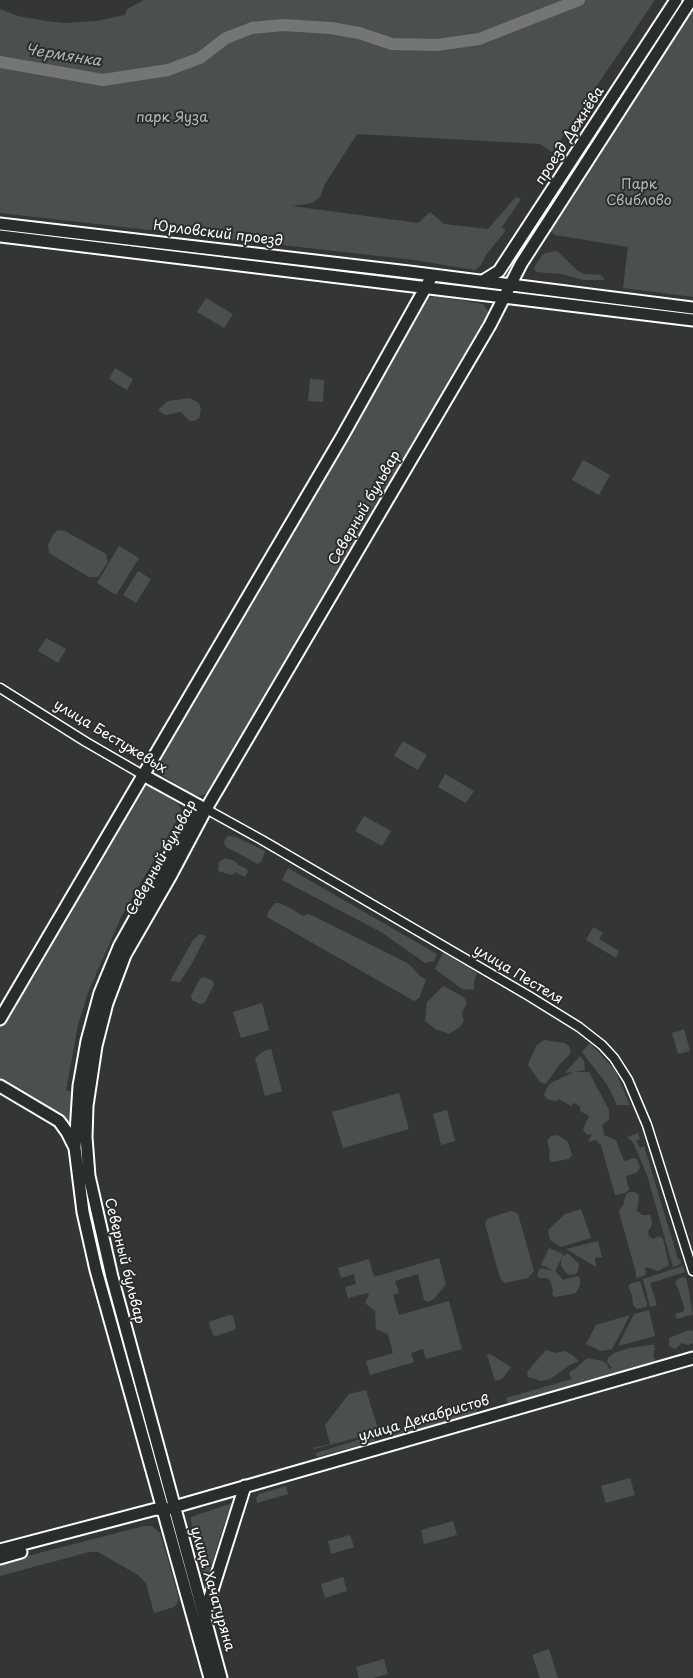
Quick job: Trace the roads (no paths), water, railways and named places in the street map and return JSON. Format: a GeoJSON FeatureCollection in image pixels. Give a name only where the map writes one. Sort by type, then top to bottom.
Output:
{"type":"FeatureCollection","features":[{"type":"Feature","properties":{"kind":"main road","name":"проезд Дежнёва"},"geometry":{"type":"LineString","coordinates":[[484,281],[499,272],[676,0]]}},
{"type":"Feature","properties":{"kind":"main road","name":"проезд Дежнёва"},"geometry":{"type":"LineString","coordinates":[[511,285],[521,264],[692,0]]}},
{"type":"Feature","properties":{"kind":"main road","name":"Юрловский проезд"},"geometry":{"type":"LineString","coordinates":[[0,224],[484,281],[693,308]]}},
{"type":"Feature","properties":{"kind":"main road","name":"Юрловский проезд"},"geometry":{"type":"LineString","coordinates":[[0,236],[693,320]]}},
{"type":"Feature","properties":{"kind":"main road"},"geometry":{"type":"LineString","coordinates":[[0,1019],[338,443],[432,276]]}},
{"type":"Feature","properties":{"kind":"main road","name":"Северный бульвар"},"geometry":{"type":"LineString","coordinates":[[169,1508],[96,1270],[83,1212],[75,1148],[78,1086],[86,1041],[100,993],[119,947],[486,332],[511,285]]}},
{"type":"Feature","properties":{"kind":"main road","name":"улица Бестужевых"},"geometry":{"type":"LineString","coordinates":[[143,775],[202,807]]}},
{"type":"Feature","properties":{"kind":"main road","name":"Северный бульвар"},"geometry":{"type":"LineString","coordinates":[[169,1508],[96,1211],[89,1176],[86,1138],[87,1106],[90,1081],[107,1003],[125,955],[171,875],[202,807]]}},
{"type":"Feature","properties":{"kind":"main road"},"geometry":{"type":"LineString","coordinates":[[0,1086],[59,1121],[75,1148]]}},
{"type":"Feature","properties":{"kind":"main road","name":"улица Декабристов"},"geometry":{"type":"LineString","coordinates":[[0,1550],[156,1509],[169,1508],[693,1358]]}},
{"type":"Feature","properties":{"kind":"main road"},"geometry":{"type":"LineString","coordinates":[[204,1616],[245,1486]]}},
{"type":"Feature","properties":{"kind":"main road","name":"улица Декабристов"},"geometry":{"type":"LineString","coordinates":[[0,1558],[158,1515],[169,1508]]}},
{"type":"Feature","properties":{"kind":"main road","name":"улица Хачатуряна"},"geometry":{"type":"LineString","coordinates":[[169,1508],[222,1678]]}},
{"type":"Feature","properties":{"kind":"main road","name":"улица Хачатуряна"},"geometry":{"type":"LineString","coordinates":[[169,1508],[210,1678]]}},
{"type":"Feature","properties":{"kind":"street","name":"улица Бестужевых"},"geometry":{"type":"LineString","coordinates":[[0,688],[143,775]]}},
{"type":"Feature","properties":{"kind":"street","name":"улица Пестеля"},"geometry":{"type":"LineString","coordinates":[[202,807],[529,996],[584,1031],[602,1046],[614,1058],[628,1080],[640,1107],[651,1136],[693,1271]]}},
{"type":"Feature","properties":{"kind":"waterway","name":"Чермянка"},"geometry":{"type":"LineString","coordinates":[[0,62],[103,80],[168,70],[200,58],[226,38],[252,28],[283,25],[331,28],[359,33],[392,44],[437,45],[479,39],[579,0]]}},
{"type":"Feature","properties":{"kind":"park label","name":"парк Яуза"},"geometry":{"type":"Point","coordinates":[172,118]}},
{"type":"Feature","properties":{"kind":"park label","name":"Парк Свиблово"},"geometry":{"type":"Point","coordinates":[639,194]}}]}
